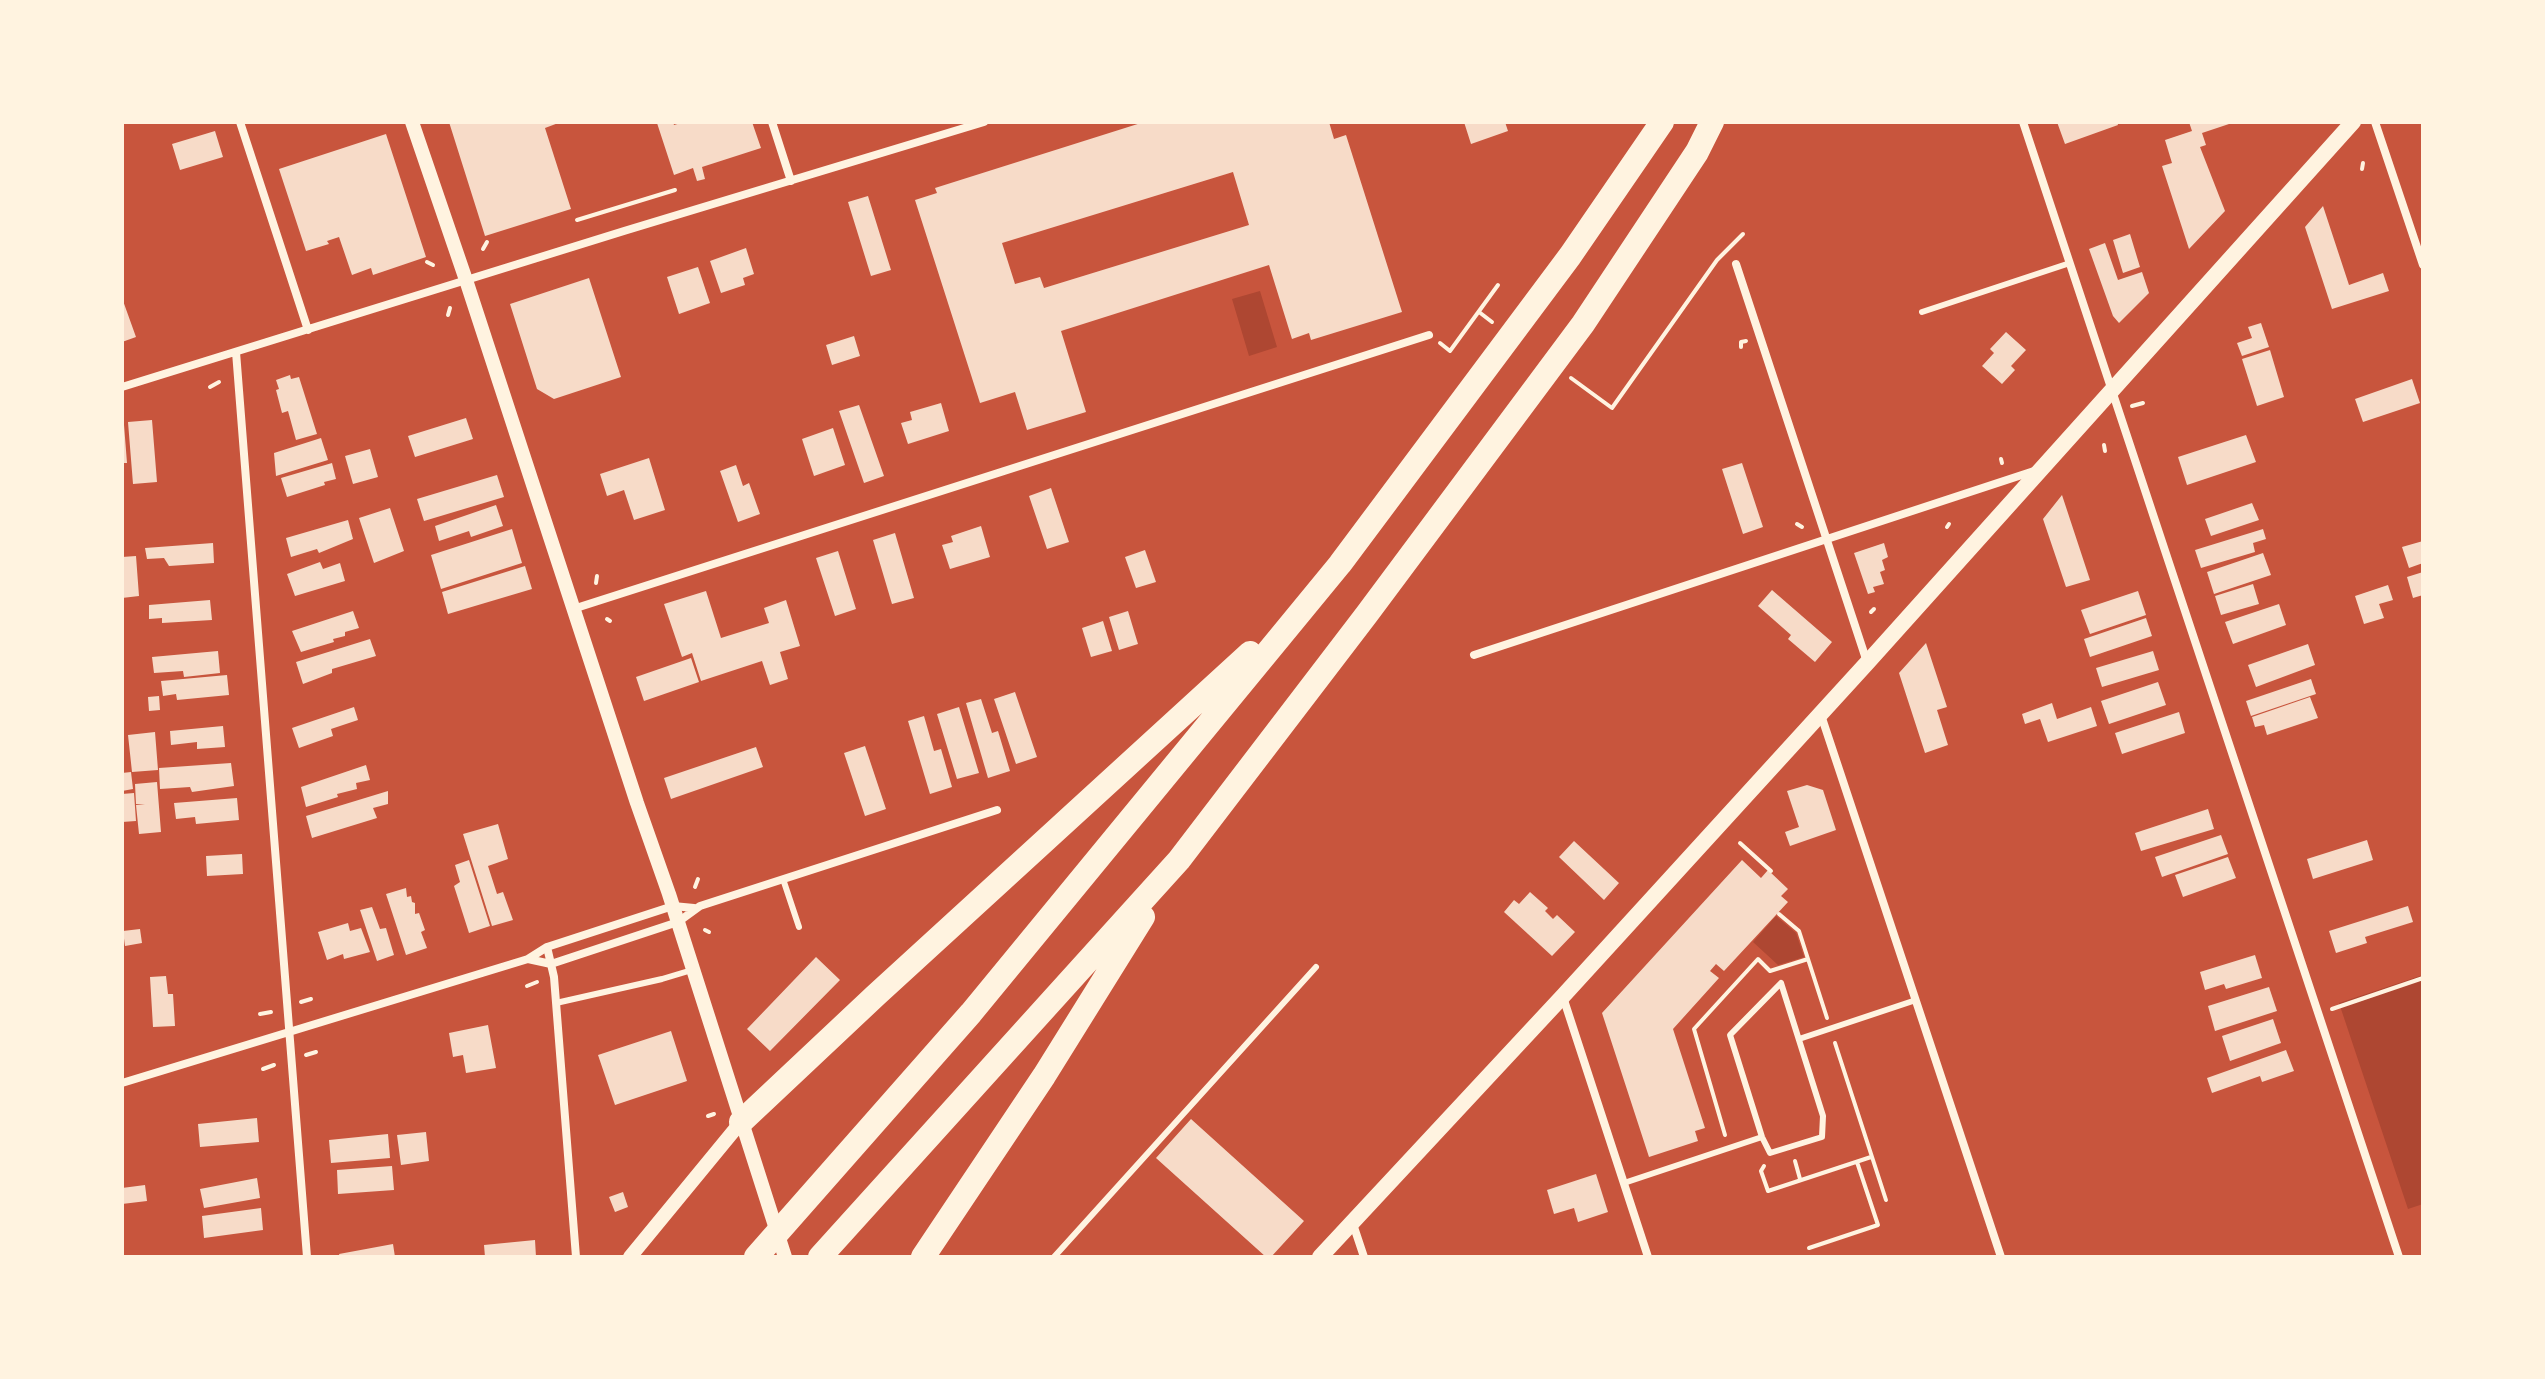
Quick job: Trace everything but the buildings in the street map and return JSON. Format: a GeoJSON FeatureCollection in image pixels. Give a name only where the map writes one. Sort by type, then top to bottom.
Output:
{"type":"FeatureCollection","features":[{"type":"Feature","properties":{"kind":"highway"},"geometry":{"type":"LineString","coordinates":[[756,1257],[971,1013],[1340,564],[1570,256],[1662,122]]}},
{"type":"Feature","properties":{"kind":"highway"},"geometry":{"type":"LineString","coordinates":[[820,1257],[1179,860],[1583,324],[1697,152],[1712,122]]}},
{"type":"Feature","properties":{"kind":"highway"},"geometry":{"type":"LineString","coordinates":[[741,1122],[1240,664],[1340,564]]}},
{"type":"Feature","properties":{"kind":"highway"},"geometry":{"type":"LineString","coordinates":[[923,1257],[1044,1076],[1179,860]]}},
{"type":"Feature","properties":{"kind":"main road"},"geometry":{"type":"LineString","coordinates":[[1320,1257],[1867,663],[2353,122]]}},
{"type":"Feature","properties":{"kind":"street"},"geometry":{"type":"LineString","coordinates":[[240,122],[308,330]]}},
{"type":"Feature","properties":{"kind":"street"},"geometry":{"type":"LineString","coordinates":[[412,122],[673,906],[785,1257]]}},
{"type":"Feature","properties":{"kind":"street"},"geometry":{"type":"LineString","coordinates":[[772,122],[791,181]]}},
{"type":"Feature","properties":{"kind":"street"},"geometry":{"type":"LineString","coordinates":[[122,387],[984,122]]}},
{"type":"Feature","properties":{"kind":"street"},"geometry":{"type":"LineString","coordinates":[[2023,122],[2399,1257]]}},
{"type":"Feature","properties":{"kind":"street"},"geometry":{"type":"LineString","coordinates":[[2375,122],[2423,265]]}},
{"type":"Feature","properties":{"kind":"street"},"geometry":{"type":"LineString","coordinates":[[1736,264],[1867,663]]}},
{"type":"Feature","properties":{"kind":"street"},"geometry":{"type":"LineString","coordinates":[[573,609],[1429,335]]}},
{"type":"Feature","properties":{"kind":"street"},"geometry":{"type":"LineString","coordinates":[[236,352],[307,1257]]}},
{"type":"Feature","properties":{"kind":"street"},"geometry":{"type":"LineString","coordinates":[[1474,655],[2042,468]]}},
{"type":"Feature","properties":{"kind":"street"},"geometry":{"type":"LineString","coordinates":[[1821,712],[2001,1257]]}},
{"type":"Feature","properties":{"kind":"street"},"geometry":{"type":"LineString","coordinates":[[528,959],[551,964],[678,922],[694,908],[997,810]]}},
{"type":"Feature","properties":{"kind":"street"},"geometry":{"type":"LineString","coordinates":[[122,1083],[528,959],[547,947],[673,906],[694,908]]}},
{"type":"Feature","properties":{"kind":"street"},"geometry":{"type":"LineString","coordinates":[[547,947],[556,1003],[576,1257]]}},
{"type":"Feature","properties":{"kind":"street"},"geometry":{"type":"LineString","coordinates":[[1563,996],[1648,1257]]}},
{"type":"Feature","properties":{"kind":"street"},"geometry":{"type":"LineString","coordinates":[[630,1257],[741,1122]]}},
{"type":"Feature","properties":{"kind":"street"},"geometry":{"type":"LineString","coordinates":[[1352,1221],[1364,1257]]}},
{"type":"Feature","properties":{"kind":"lane"},"geometry":{"type":"LineString","coordinates":[[1922,312],[2070,263]]}},
{"type":"Feature","properties":{"kind":"lane"},"geometry":{"type":"LineString","coordinates":[[783,879],[799,927]]}},
{"type":"Feature","properties":{"kind":"lane"},"geometry":{"type":"LineString","coordinates":[[1054,1257],[1316,967]]}},
{"type":"Feature","properties":{"kind":"lane"},"geometry":{"type":"LineString","coordinates":[[556,1003],[693,969]]}},
{"type":"Feature","properties":{"kind":"lane"},"geometry":{"type":"LineString","coordinates":[[1781,983],[1823,1116],[1822,1137],[1770,1153],[1762,1137],[1730,1035],[1781,983]]}},
{"type":"Feature","properties":{"kind":"lane"},"geometry":{"type":"LineString","coordinates":[[1799,1039],[1916,1000]]}},
{"type":"Feature","properties":{"kind":"lane"},"geometry":{"type":"LineString","coordinates":[[1624,1183],[1762,1137]]}},
{"type":"Feature","properties":{"kind":"path"},"geometry":{"type":"LineString","coordinates":[[577,220],[675,190]]}},
{"type":"Feature","properties":{"kind":"path"},"geometry":{"type":"LineString","coordinates":[[1578,383],[1612,408],[1717,260],[1743,234]]}},
{"type":"Feature","properties":{"kind":"path"},"geometry":{"type":"LineString","coordinates":[[483,249],[487,242]]}},
{"type":"Feature","properties":{"kind":"path"},"geometry":{"type":"LineString","coordinates":[[1445,347],[1450,351],[1498,285]]}},
{"type":"Feature","properties":{"kind":"path"},"geometry":{"type":"LineString","coordinates":[[448,315],[450,308]]}},
{"type":"Feature","properties":{"kind":"path"},"geometry":{"type":"LineString","coordinates":[[210,387],[219,382]]}},
{"type":"Feature","properties":{"kind":"path"},"geometry":{"type":"LineString","coordinates":[[2132,406],[2143,403]]}},
{"type":"Feature","properties":{"kind":"path"},"geometry":{"type":"LineString","coordinates":[[2104,445],[2105,451]]}},
{"type":"Feature","properties":{"kind":"path"},"geometry":{"type":"LineString","coordinates":[[596,583],[597,576]]}},
{"type":"Feature","properties":{"kind":"path"},"geometry":{"type":"LineString","coordinates":[[1740,843],[1771,871]]}},
{"type":"Feature","properties":{"kind":"path"},"geometry":{"type":"LineString","coordinates":[[695,887],[698,879]]}},
{"type":"Feature","properties":{"kind":"path"},"geometry":{"type":"LineString","coordinates":[[1779,914],[1799,931],[1827,1019]]}},
{"type":"Feature","properties":{"kind":"path"},"geometry":{"type":"LineString","coordinates":[[1725,1135],[1694,1029],[1758,959],[1770,971],[1808,959]]}},
{"type":"Feature","properties":{"kind":"path"},"geometry":{"type":"LineString","coordinates":[[2333,1008],[2423,978]]}},
{"type":"Feature","properties":{"kind":"path"},"geometry":{"type":"LineString","coordinates":[[527,986],[537,982]]}},
{"type":"Feature","properties":{"kind":"path"},"geometry":{"type":"LineString","coordinates":[[301,1002],[311,999]]}},
{"type":"Feature","properties":{"kind":"path"},"geometry":{"type":"LineString","coordinates":[[260,1014],[271,1012]]}},
{"type":"Feature","properties":{"kind":"path"},"geometry":{"type":"LineString","coordinates":[[1835,1043],[1886,1200]]}},
{"type":"Feature","properties":{"kind":"path"},"geometry":{"type":"LineString","coordinates":[[303,1055],[316,1052]]}},
{"type":"Feature","properties":{"kind":"path"},"geometry":{"type":"LineString","coordinates":[[263,1069],[274,1065]]}},
{"type":"Feature","properties":{"kind":"path"},"geometry":{"type":"LineString","coordinates":[[1761,1171],[1768,1191],[1872,1157]]}},
{"type":"Feature","properties":{"kind":"path"},"geometry":{"type":"LineString","coordinates":[[1794,1159],[1801,1180]]}},
{"type":"Feature","properties":{"kind":"path"},"geometry":{"type":"LineString","coordinates":[[1809,1248],[1878,1225],[1857,1162]]}},
{"type":"Feature","properties":{"kind":"shaded area"},"geometry":{"type":"Polygon","coordinates":[[[1260,291],[1277,347],[1249,356],[1232,299],[1260,291]]]}},
{"type":"Feature","properties":{"kind":"shaded area"},"geometry":{"type":"Polygon","coordinates":[[[1776,916],[1796,933],[1804,957],[1778,965],[1753,942],[1776,916]]]}},
{"type":"Feature","properties":{"kind":"shaded area"},"geometry":{"type":"Polygon","coordinates":[[[2423,975],[2423,1204],[2408,1209],[2339,1003],[2423,975]]]}}]}
